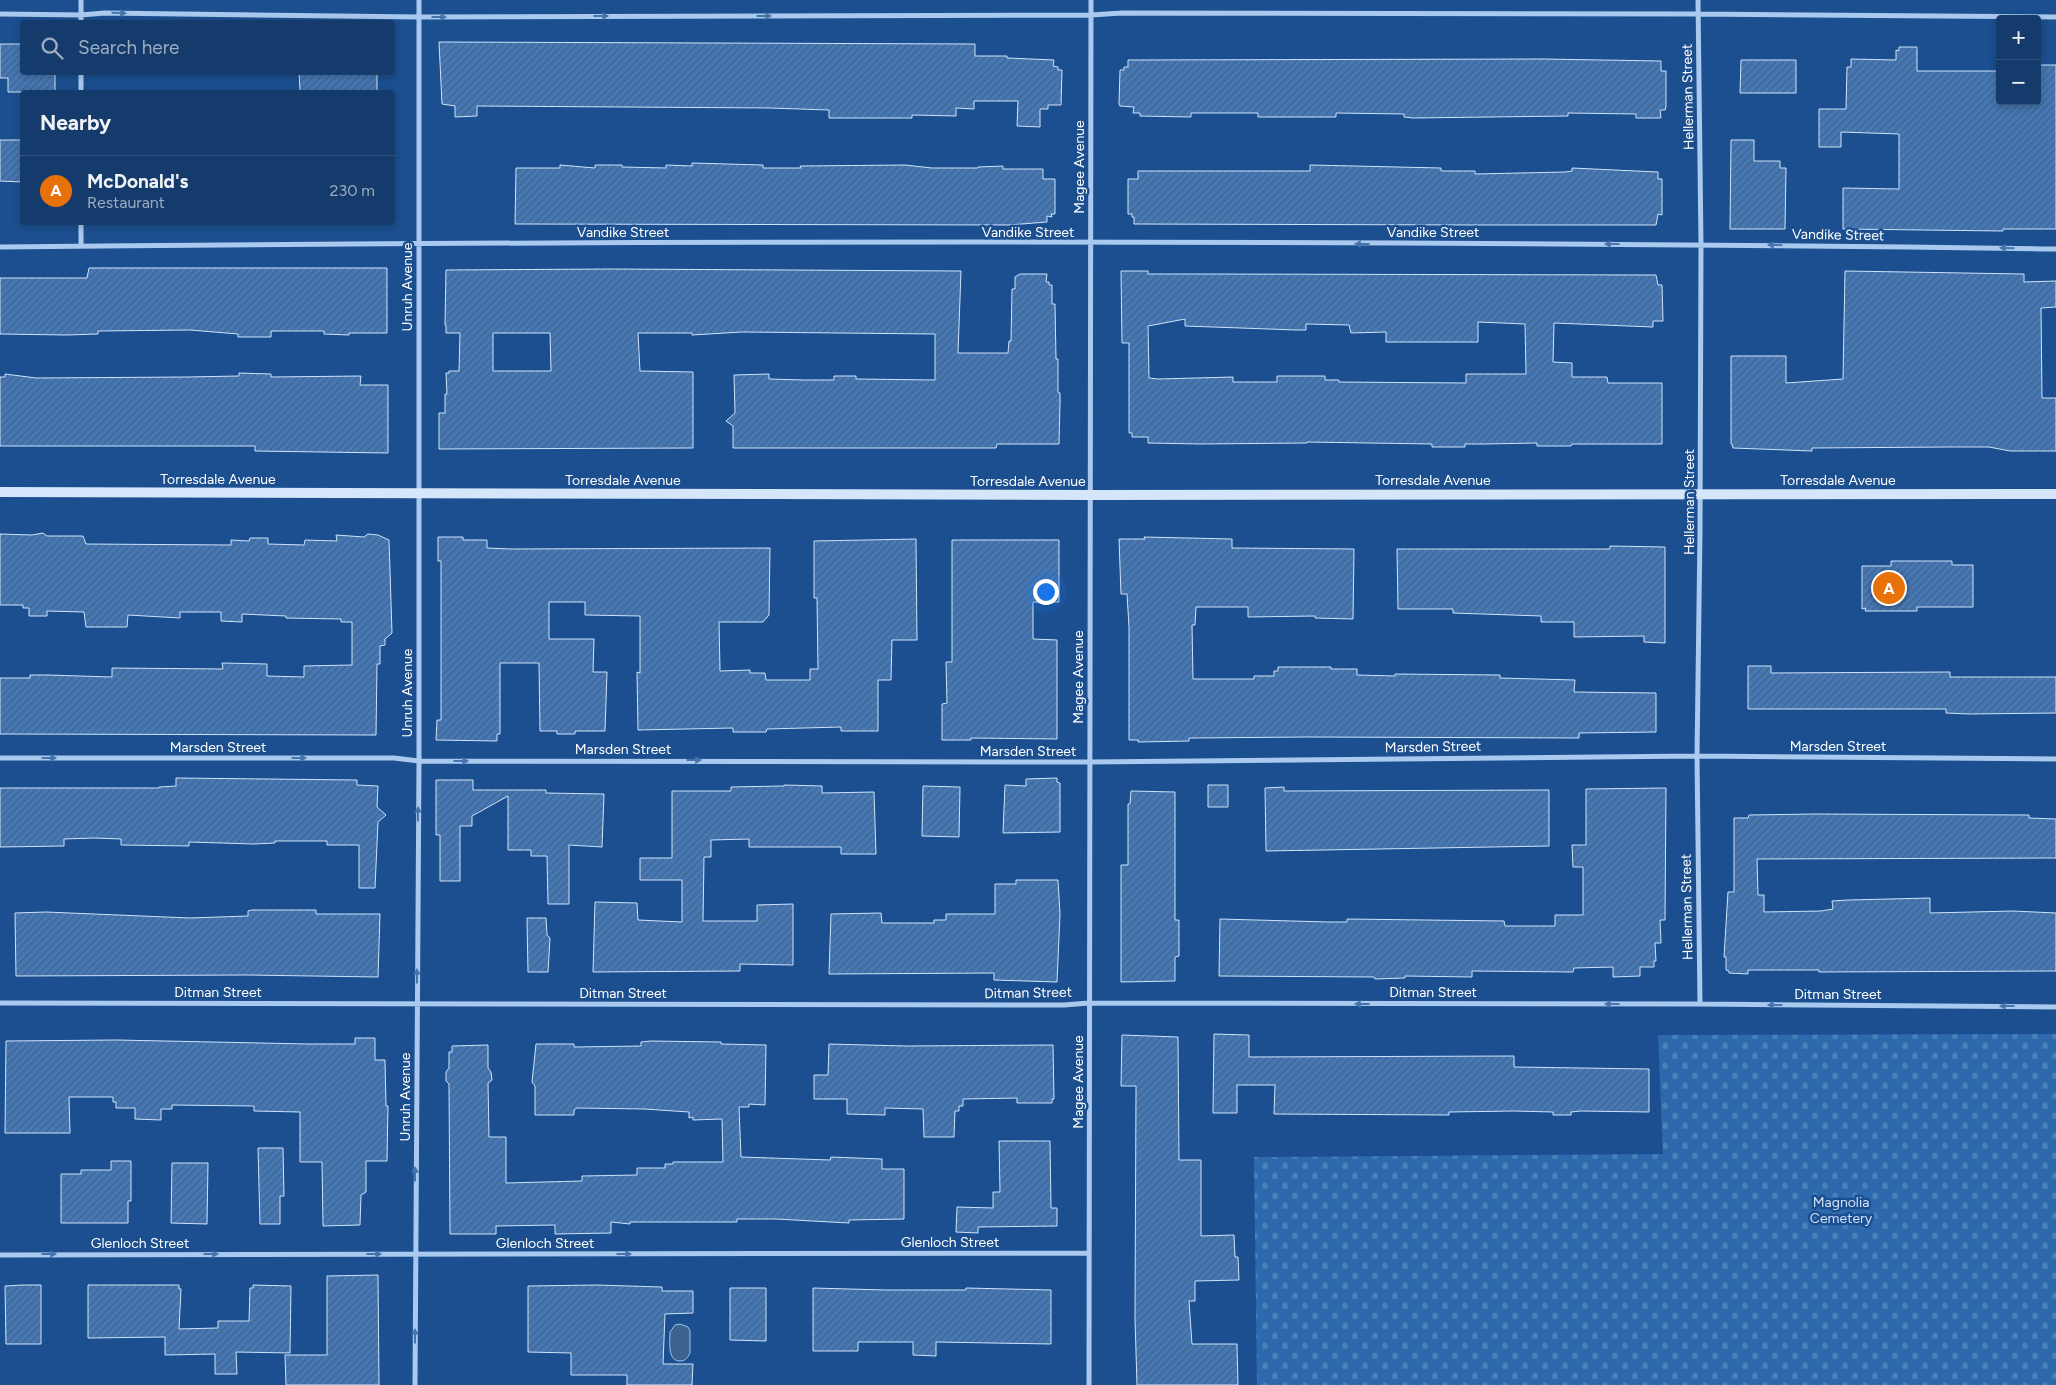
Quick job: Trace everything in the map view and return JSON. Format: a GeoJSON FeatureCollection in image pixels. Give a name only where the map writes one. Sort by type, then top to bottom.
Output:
{"type":"FeatureCollection","features":[{"type":"Feature","properties":{"kind":"street"},"geometry":{"type":"LineString","coordinates":[[81,0],[81,20]]}},
{"type":"Feature","properties":{"kind":"street","name":"Unruh Avenue"},"geometry":{"type":"LineString","coordinates":[[415,1385],[419,761],[419,0]]}},
{"type":"Feature","properties":{"kind":"street","name":"Magee Avenue"},"geometry":{"type":"LineString","coordinates":[[1089,1385],[1090,0]]}},
{"type":"Feature","properties":{"kind":"street","name":"Hellerman Street"},"geometry":{"type":"LineString","coordinates":[[1698,0],[1701,244],[1697,756],[1700,1004]]}},
{"type":"Feature","properties":{"kind":"street"},"geometry":{"type":"LineString","coordinates":[[0,14],[81,15],[105,12],[419,17],[1090,15],[1122,13],[1698,14],[2056,18]]}},
{"type":"Feature","properties":{"kind":"street"},"geometry":{"type":"LineString","coordinates":[[81,75],[81,90]]}},
{"type":"Feature","properties":{"kind":"street"},"geometry":{"type":"LineString","coordinates":[[81,225],[81,246]]}},
{"type":"Feature","properties":{"kind":"street","name":"Vandike Street"},"geometry":{"type":"LineString","coordinates":[[0,247],[418,243],[1090,243],[1701,244],[2056,249]]}},
{"type":"Feature","properties":{"kind":"street","name":"Torresdale Avenue"},"geometry":{"type":"LineString","coordinates":[[0,492],[1090,495],[2056,494]]}},
{"type":"Feature","properties":{"kind":"street","name":"Marsden Street"},"geometry":{"type":"LineString","coordinates":[[0,758],[1089,762],[1697,756],[2056,759]]}},
{"type":"Feature","properties":{"kind":"street","name":"Ditman Street"},"geometry":{"type":"LineString","coordinates":[[0,1002],[1064,1005],[1089,1003],[1700,1004],[2056,1007]]}},
{"type":"Feature","properties":{"kind":"street","name":"Glenloch Street"},"geometry":{"type":"LineString","coordinates":[[0,1254],[1089,1253]]}},
{"type":"Feature","properties":{"kind":"green space","name":"Magnolia Cemetery"},"geometry":{"type":"Polygon","coordinates":[[[2056,1034],[2056,1385],[1257,1385],[1254,1157],[1663,1154],[1658,1035],[2056,1034]]]}},
{"type":"Feature","properties":{"kind":"shaded area"},"geometry":{"type":"Polygon","coordinates":[[[680,1324],[688,1327],[690,1331],[690,1353],[682,1361],[673,1358],[670,1350],[670,1332],[675,1325],[680,1324]]]}},
{"type":"Feature","properties":{"kind":"building"},"geometry":{"type":"Polygon","coordinates":[[[439,42],[975,44],[975,56],[1007,56],[1007,58],[1054,60],[1053,66],[1058,67],[1058,70],[1062,70],[1061,105],[1048,105],[1048,109],[1040,109],[1040,127],[1017,126],[1018,101],[974,101],[974,109],[956,108],[956,116],[912,115],[912,118],[829,118],[829,110],[770,108],[477,106],[477,116],[455,117],[455,106],[442,104],[439,42]]]}},
{"type":"Feature","properties":{"kind":"building"},"geometry":{"type":"Polygon","coordinates":[[[0,44],[20,44],[20,75],[55,75],[55,90],[8,92],[8,78],[0,78],[0,44]]]}},
{"type":"Feature","properties":{"kind":"building"},"geometry":{"type":"Polygon","coordinates":[[[1899,47],[1917,47],[1917,71],[1996,71],[1996,105],[2041,105],[2041,65],[2056,65],[2056,229],[2003,229],[2003,231],[1843,229],[1843,188],[1899,189],[1899,134],[1841,132],[1841,147],[1819,147],[1819,109],[1846,109],[1847,67],[1851,67],[1851,59],[1896,60],[1896,50],[1899,51],[1899,47]]]}},
{"type":"Feature","properties":{"kind":"building"},"geometry":{"type":"Polygon","coordinates":[[[1544,59],[1661,61],[1661,71],[1666,71],[1665,110],[1660,110],[1661,118],[1636,118],[1636,114],[1568,113],[1568,116],[1413,118],[1404,117],[1404,114],[1336,113],[1336,117],[1258,117],[1258,113],[1191,113],[1191,117],[1140,116],[1140,113],[1133,113],[1134,107],[1120,106],[1119,104],[1120,70],[1128,67],[1128,60],[1544,59]]]}},
{"type":"Feature","properties":{"kind":"building"},"geometry":{"type":"Polygon","coordinates":[[[1741,60],[1796,60],[1796,93],[1740,93],[1741,60]]]}},
{"type":"Feature","properties":{"kind":"building"},"geometry":{"type":"Polygon","coordinates":[[[299,75],[377,75],[377,90],[300,90],[299,75]]]}},
{"type":"Feature","properties":{"kind":"building"},"geometry":{"type":"Polygon","coordinates":[[[0,140],[20,140],[20,182],[0,181],[0,140]]]}},
{"type":"Feature","properties":{"kind":"building"},"geometry":{"type":"Polygon","coordinates":[[[1731,140],[1754,140],[1754,161],[1780,161],[1780,168],[1786,168],[1785,229],[1730,229],[1731,140]]]}},
{"type":"Feature","properties":{"kind":"building"},"geometry":{"type":"Polygon","coordinates":[[[692,163],[763,165],[763,168],[905,165],[932,168],[1003,166],[1003,169],[1043,169],[1043,179],[1055,179],[1055,214],[1051,214],[1052,217],[1047,216],[1047,222],[1009,225],[515,224],[516,168],[560,168],[560,165],[595,168],[595,165],[622,165],[622,167],[666,168],[666,165],[692,166],[692,163]]]}},
{"type":"Feature","properties":{"kind":"building"},"geometry":{"type":"Polygon","coordinates":[[[1310,165],[1441,168],[1441,171],[1475,171],[1475,174],[1565,172],[1572,171],[1572,168],[1658,172],[1658,179],[1662,179],[1662,215],[1658,214],[1656,225],[1472,225],[1134,224],[1134,217],[1132,217],[1132,214],[1128,214],[1128,179],[1138,179],[1138,171],[1310,171],[1310,165]]]}},
{"type":"Feature","properties":{"kind":"building"},"geometry":{"type":"Polygon","coordinates":[[[89,268],[387,268],[387,333],[349,333],[349,335],[324,334],[324,331],[271,331],[271,337],[238,337],[238,334],[190,330],[98,331],[98,334],[66,335],[0,334],[0,278],[87,278],[89,268]]]}},
{"type":"Feature","properties":{"kind":"building"},"geometry":{"type":"Polygon","coordinates":[[[446,270],[961,271],[958,353],[1008,353],[1009,341],[1011,341],[1012,289],[1015,289],[1015,277],[1020,274],[1047,274],[1046,282],[1052,285],[1052,304],[1055,304],[1056,359],[1058,359],[1058,392],[1060,393],[1059,444],[997,444],[996,448],[733,448],[733,426],[726,421],[735,413],[734,375],[769,374],[769,379],[804,380],[834,380],[834,376],[856,376],[856,379],[935,380],[935,334],[742,332],[692,335],[692,333],[638,333],[640,371],[693,372],[693,448],[439,449],[439,413],[445,413],[445,394],[447,394],[446,373],[449,373],[449,371],[459,371],[460,333],[446,333],[446,270]],[[493,333],[493,371],[551,371],[550,333],[493,333]]]}},
{"type":"Feature","properties":{"kind":"building"},"geometry":{"type":"Polygon","coordinates":[[[1121,271],[1148,271],[1148,274],[1656,275],[1658,285],[1662,285],[1663,321],[1653,321],[1653,327],[1554,323],[1553,362],[1572,363],[1572,377],[1607,377],[1608,383],[1662,383],[1662,444],[1537,446],[1537,443],[1465,444],[1465,447],[1432,447],[1432,444],[1307,442],[1148,443],[1148,437],[1132,437],[1132,433],[1129,433],[1129,343],[1122,343],[1121,271]],[[1185,319],[1148,326],[1149,378],[1233,377],[1233,382],[1277,382],[1277,376],[1325,376],[1325,380],[1339,380],[1339,382],[1466,383],[1466,374],[1526,374],[1525,324],[1478,322],[1478,342],[1386,342],[1386,332],[1351,333],[1349,325],[1306,324],[1306,330],[1185,326],[1185,319]]]}},
{"type":"Feature","properties":{"kind":"building"},"geometry":{"type":"Polygon","coordinates":[[[1845,271],[2024,274],[2024,282],[2056,281],[2056,307],[2041,308],[2042,398],[2056,398],[2056,451],[2010,451],[1989,447],[1812,448],[1812,451],[1733,448],[1731,444],[1731,356],[1786,356],[1786,383],[1843,379],[1845,271]]]}},
{"type":"Feature","properties":{"kind":"building"},"geometry":{"type":"Polygon","coordinates":[[[239,373],[271,374],[271,377],[361,376],[360,385],[388,385],[388,453],[255,451],[255,446],[0,446],[0,377],[5,377],[5,374],[36,378],[239,376],[239,373]]]}},
{"type":"Feature","properties":{"kind":"building"},"geometry":{"type":"Polygon","coordinates":[[[43,533],[47,536],[83,536],[86,544],[231,545],[231,540],[249,541],[250,538],[268,538],[268,544],[304,545],[305,540],[337,541],[336,535],[364,537],[368,534],[378,535],[389,540],[392,633],[385,639],[385,645],[380,646],[380,664],[377,664],[376,735],[0,734],[0,678],[30,678],[30,675],[112,677],[112,668],[223,669],[222,663],[267,664],[267,676],[304,677],[304,666],[352,665],[352,622],[341,622],[341,619],[286,618],[286,616],[242,614],[242,622],[221,621],[221,612],[180,612],[180,618],[128,615],[127,627],[86,627],[84,612],[47,611],[47,616],[29,616],[29,608],[23,608],[23,605],[0,605],[0,534],[32,535],[43,533]]]}},
{"type":"Feature","properties":{"kind":"building"},"geometry":{"type":"Polygon","coordinates":[[[438,537],[463,537],[463,540],[487,540],[487,548],[511,549],[770,548],[769,615],[763,622],[719,622],[720,671],[750,670],[750,673],[765,673],[766,680],[810,680],[810,669],[818,669],[817,598],[814,598],[814,541],[916,539],[917,640],[892,640],[891,680],[878,680],[878,731],[841,731],[841,727],[767,729],[766,732],[733,732],[733,728],[638,730],[637,672],[640,673],[640,616],[585,615],[585,602],[549,602],[549,639],[594,639],[593,672],[607,672],[605,731],[575,731],[575,734],[557,734],[557,731],[540,731],[539,663],[500,663],[500,734],[497,734],[497,741],[436,740],[437,720],[441,720],[441,561],[438,561],[438,537]]]}},
{"type":"Feature","properties":{"kind":"building"},"geometry":{"type":"Polygon","coordinates":[[[1144,537],[1232,539],[1232,548],[1354,549],[1353,619],[1315,618],[1315,616],[1248,617],[1248,607],[1196,607],[1195,625],[1192,625],[1193,679],[1254,679],[1254,676],[1274,676],[1274,671],[1278,671],[1278,667],[1331,667],[1331,669],[1357,669],[1357,675],[1500,675],[1500,678],[1575,680],[1574,692],[1656,693],[1656,732],[1579,733],[1579,738],[1306,737],[1189,738],[1189,741],[1138,742],[1138,740],[1129,740],[1129,627],[1127,594],[1121,594],[1119,539],[1145,539],[1144,537]]]}},
{"type":"Feature","properties":{"kind":"building"},"geometry":{"type":"Polygon","coordinates":[[[952,540],[1059,540],[1059,602],[1033,602],[1033,639],[1057,640],[1057,739],[971,738],[971,740],[942,740],[942,704],[947,703],[946,662],[952,662],[952,540]]]}},
{"type":"Feature","properties":{"kind":"building"},"geometry":{"type":"Polygon","coordinates":[[[1610,546],[1665,547],[1665,643],[1644,642],[1644,636],[1574,637],[1574,622],[1541,622],[1541,616],[1453,613],[1453,609],[1398,609],[1397,549],[1610,549],[1610,546]]]}},
{"type":"Feature","properties":{"kind":"building"},"geometry":{"type":"Polygon","coordinates":[[[1891,561],[1952,561],[1952,565],[1973,565],[1973,607],[1917,607],[1917,611],[1865,611],[1866,608],[1862,609],[1862,566],[1891,566],[1891,561]]]}},
{"type":"Feature","properties":{"kind":"building"},"geometry":{"type":"Polygon","coordinates":[[[1748,666],[1771,666],[1771,673],[1950,672],[1950,677],[2056,677],[2056,713],[1969,714],[1946,713],[1946,709],[1748,709],[1748,666]]]}},
{"type":"Feature","properties":{"kind":"building"},"geometry":{"type":"Polygon","coordinates":[[[176,778],[357,780],[357,785],[378,786],[377,807],[386,815],[378,822],[375,888],[359,888],[359,845],[327,845],[327,841],[275,841],[275,843],[254,844],[189,842],[189,846],[121,845],[121,839],[94,838],[64,839],[64,846],[0,847],[0,788],[159,788],[176,786],[176,778]]]}},
{"type":"Feature","properties":{"kind":"building"},"geometry":{"type":"Polygon","coordinates":[[[1057,778],[1057,782],[1060,783],[1060,832],[1003,833],[1005,785],[1026,786],[1026,779],[1057,778]]]}},
{"type":"Feature","properties":{"kind":"building"},"geometry":{"type":"Polygon","coordinates":[[[436,780],[473,780],[473,790],[546,790],[546,793],[604,794],[602,847],[569,845],[569,904],[548,904],[547,856],[531,856],[531,850],[508,850],[508,796],[472,816],[472,826],[460,826],[460,881],[440,881],[440,835],[436,835],[436,780]]]}},
{"type":"Feature","properties":{"kind":"building"},"geometry":{"type":"Polygon","coordinates":[[[1208,785],[1228,785],[1228,807],[1208,807],[1208,785]]]}},
{"type":"Feature","properties":{"kind":"building"},"geometry":{"type":"Polygon","coordinates":[[[822,786],[822,793],[874,792],[876,854],[841,854],[841,847],[749,847],[749,839],[711,840],[711,857],[704,857],[703,921],[757,921],[757,905],[793,904],[793,965],[740,964],[740,971],[593,972],[595,902],[637,903],[638,920],[682,922],[682,880],[640,880],[640,858],[672,858],[672,791],[731,791],[731,787],[822,786]]]}},
{"type":"Feature","properties":{"kind":"building"},"geometry":{"type":"Polygon","coordinates":[[[923,786],[960,787],[959,837],[922,836],[923,786]]]}},
{"type":"Feature","properties":{"kind":"building"},"geometry":{"type":"Polygon","coordinates":[[[1284,787],[1284,791],[1549,790],[1549,846],[1266,851],[1265,788],[1284,787]]]}},
{"type":"Feature","properties":{"kind":"building"},"geometry":{"type":"Polygon","coordinates":[[[1666,788],[1665,920],[1660,920],[1661,943],[1655,943],[1656,961],[1654,961],[1654,967],[1640,967],[1640,976],[1613,977],[1613,967],[1574,968],[1573,972],[1472,971],[1472,977],[1405,976],[1405,978],[1375,979],[1374,977],[1219,976],[1220,919],[1328,922],[1347,922],[1347,919],[1504,921],[1505,926],[1555,926],[1555,915],[1583,915],[1583,867],[1573,867],[1572,845],[1586,845],[1586,789],[1666,788]]]}},
{"type":"Feature","properties":{"kind":"building"},"geometry":{"type":"Polygon","coordinates":[[[1131,791],[1175,792],[1175,920],[1179,920],[1179,956],[1175,957],[1175,981],[1121,982],[1121,865],[1128,865],[1128,804],[1130,804],[1131,791]]]}},
{"type":"Feature","properties":{"kind":"building"},"geometry":{"type":"Polygon","coordinates":[[[1749,815],[2029,815],[2029,818],[2056,819],[2056,858],[1757,859],[1758,895],[1764,895],[1764,912],[1821,911],[1833,909],[1832,901],[1930,898],[1930,913],[2013,911],[2056,913],[2056,971],[1819,972],[1819,970],[1748,970],[1748,974],[1729,973],[1726,970],[1726,957],[1724,957],[1728,892],[1734,892],[1734,818],[1748,818],[1749,815]]]}},
{"type":"Feature","properties":{"kind":"building"},"geometry":{"type":"Polygon","coordinates":[[[1016,880],[1058,880],[1060,914],[1057,982],[994,980],[994,973],[829,974],[831,914],[881,913],[882,923],[934,923],[934,920],[946,920],[946,914],[995,914],[995,884],[1016,884],[1016,880]]]}},
{"type":"Feature","properties":{"kind":"building"},"geometry":{"type":"Polygon","coordinates":[[[316,910],[316,914],[380,914],[378,977],[246,975],[16,976],[15,913],[46,912],[190,918],[248,916],[248,911],[316,910]]]}},
{"type":"Feature","properties":{"kind":"building"},"geometry":{"type":"Polygon","coordinates":[[[527,918],[546,918],[547,935],[550,938],[548,972],[528,972],[527,918]]]}},
{"type":"Feature","properties":{"kind":"building"},"geometry":{"type":"Polygon","coordinates":[[[1214,1034],[1249,1035],[1249,1057],[1514,1056],[1514,1067],[1649,1069],[1649,1112],[1581,1111],[1571,1112],[1571,1115],[1553,1115],[1553,1112],[1514,1111],[1449,1112],[1449,1115],[1274,1114],[1275,1085],[1237,1085],[1237,1113],[1213,1113],[1214,1034]]]}},
{"type":"Feature","properties":{"kind":"building"},"geometry":{"type":"Polygon","coordinates":[[[1122,1035],[1178,1037],[1179,1160],[1201,1160],[1201,1236],[1234,1235],[1235,1257],[1238,1257],[1239,1280],[1195,1281],[1195,1301],[1189,1301],[1192,1344],[1237,1344],[1238,1385],[1137,1385],[1135,1319],[1136,1086],[1121,1086],[1122,1035]]]}},
{"type":"Feature","properties":{"kind":"building"},"geometry":{"type":"Polygon","coordinates":[[[355,1038],[375,1038],[375,1060],[385,1060],[386,1106],[388,1106],[387,1161],[366,1161],[366,1192],[361,1195],[360,1225],[323,1226],[322,1162],[300,1162],[300,1112],[254,1111],[254,1106],[172,1105],[172,1109],[161,1109],[161,1120],[135,1119],[135,1108],[116,1108],[116,1102],[113,1102],[113,1097],[69,1097],[70,1133],[5,1133],[6,1041],[117,1040],[355,1044],[355,1038]]]}},
{"type":"Feature","properties":{"kind":"building"},"geometry":{"type":"Polygon","coordinates":[[[641,1042],[766,1045],[765,1105],[749,1104],[749,1107],[739,1107],[741,1157],[830,1160],[831,1157],[882,1159],[882,1169],[904,1169],[904,1219],[849,1220],[849,1223],[776,1219],[737,1219],[737,1222],[630,1222],[630,1224],[611,1222],[611,1233],[555,1234],[555,1225],[496,1226],[496,1234],[450,1234],[449,1084],[446,1081],[446,1072],[449,1068],[449,1052],[452,1052],[452,1046],[488,1045],[488,1068],[491,1072],[492,1080],[488,1083],[489,1137],[506,1137],[506,1183],[582,1181],[582,1176],[637,1175],[637,1168],[665,1168],[665,1164],[673,1164],[673,1162],[723,1162],[722,1119],[693,1120],[693,1117],[689,1118],[689,1112],[644,1109],[577,1108],[574,1110],[574,1115],[535,1115],[535,1086],[532,1082],[536,1044],[574,1044],[574,1047],[641,1046],[641,1042]]]}},
{"type":"Feature","properties":{"kind":"building"},"geometry":{"type":"Polygon","coordinates":[[[829,1044],[906,1046],[1053,1045],[1054,1099],[1052,1099],[1052,1103],[1017,1103],[1017,1098],[963,1099],[963,1106],[959,1106],[959,1111],[955,1111],[954,1137],[924,1137],[923,1109],[885,1108],[885,1115],[847,1114],[847,1099],[814,1099],[814,1075],[828,1075],[829,1044]]]}},
{"type":"Feature","properties":{"kind":"building"},"geometry":{"type":"Polygon","coordinates":[[[999,1141],[1050,1141],[1051,1208],[1057,1208],[1057,1226],[978,1227],[978,1233],[956,1232],[957,1207],[993,1208],[993,1192],[1000,1192],[999,1141]]]}},
{"type":"Feature","properties":{"kind":"building"},"geometry":{"type":"Polygon","coordinates":[[[258,1148],[283,1148],[284,1196],[280,1196],[280,1224],[260,1224],[258,1148]]]}},
{"type":"Feature","properties":{"kind":"building"},"geometry":{"type":"Polygon","coordinates":[[[111,1161],[131,1161],[131,1201],[128,1201],[128,1223],[61,1223],[61,1174],[81,1174],[81,1170],[111,1170],[111,1161]]]}},
{"type":"Feature","properties":{"kind":"building"},"geometry":{"type":"Polygon","coordinates":[[[172,1163],[208,1163],[207,1224],[171,1223],[172,1163]]]}},
{"type":"Feature","properties":{"kind":"building"},"geometry":{"type":"Polygon","coordinates":[[[378,1275],[379,1385],[286,1385],[285,1355],[327,1355],[327,1276],[378,1275]]]}},
{"type":"Feature","properties":{"kind":"building"},"geometry":{"type":"Polygon","coordinates":[[[41,1285],[41,1344],[6,1344],[5,1286],[41,1285]]]}},
{"type":"Feature","properties":{"kind":"building"},"geometry":{"type":"Polygon","coordinates":[[[88,1285],[179,1285],[179,1289],[181,1289],[179,1329],[218,1328],[218,1321],[249,1321],[250,1288],[253,1288],[253,1285],[291,1286],[290,1353],[236,1352],[237,1374],[215,1374],[215,1354],[165,1355],[165,1337],[88,1338],[88,1285]]]}},
{"type":"Feature","properties":{"kind":"building"},"geometry":{"type":"Polygon","coordinates":[[[596,1285],[662,1287],[662,1291],[693,1291],[693,1313],[665,1314],[663,1364],[693,1364],[692,1385],[627,1385],[627,1375],[571,1375],[571,1353],[528,1352],[528,1286],[596,1285]]]}},
{"type":"Feature","properties":{"kind":"building"},"geometry":{"type":"Polygon","coordinates":[[[730,1288],[766,1288],[766,1341],[730,1340],[730,1288]]]}},
{"type":"Feature","properties":{"kind":"building"},"geometry":{"type":"Polygon","coordinates":[[[813,1288],[1051,1290],[1051,1344],[936,1342],[936,1356],[913,1355],[913,1342],[858,1342],[858,1351],[813,1351],[813,1288]]]}},
{"type":"Feature","properties":{"kind":"place","name":"McDonald's"},"geometry":{"type":"Point","coordinates":[1889,588]}}]}
